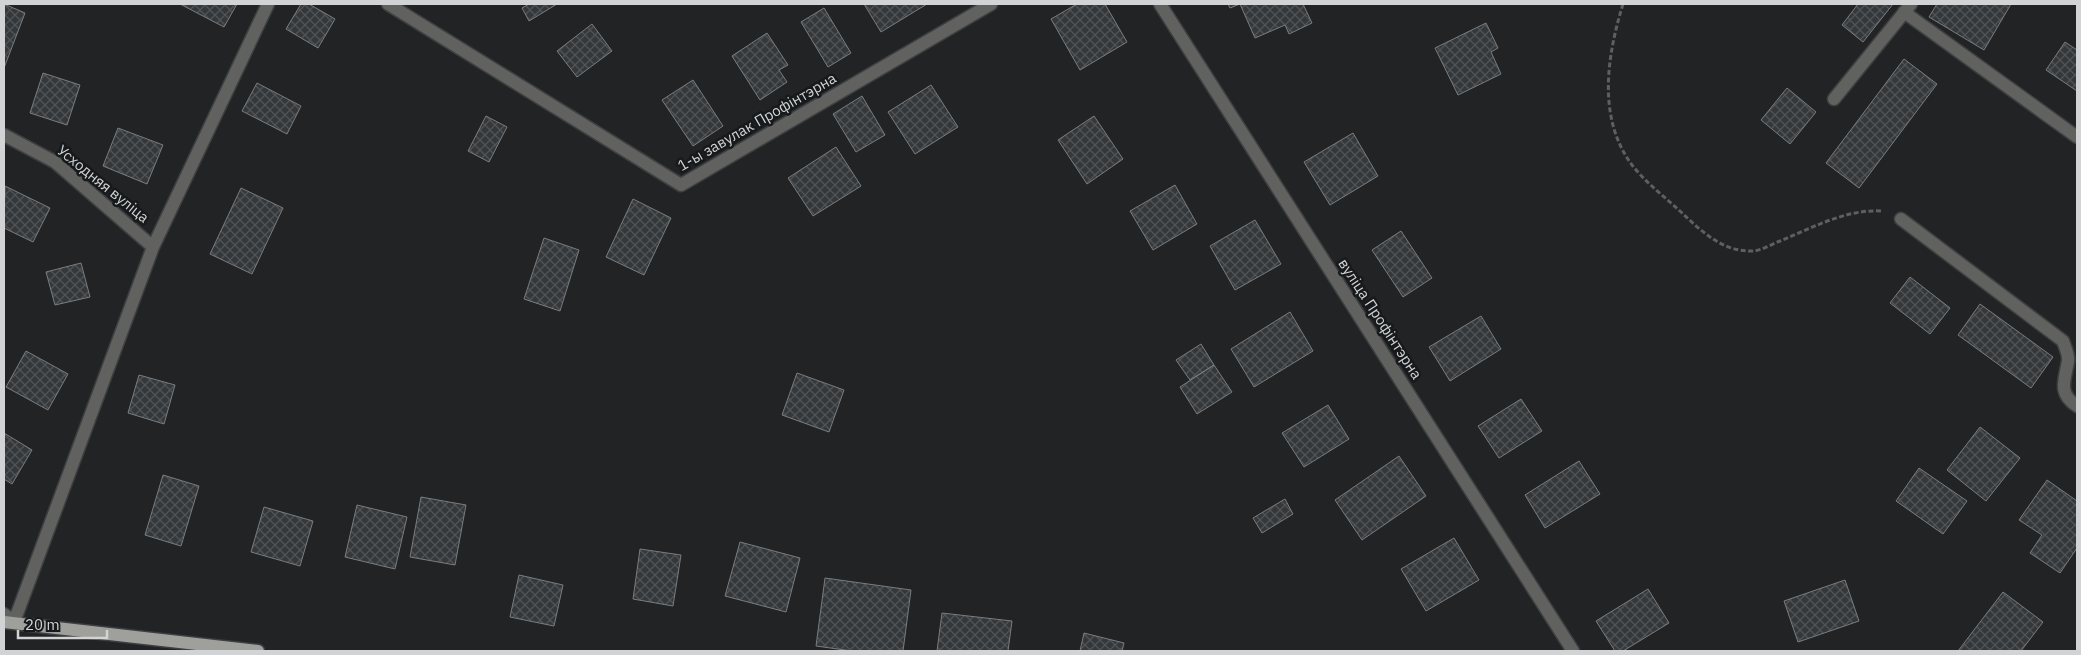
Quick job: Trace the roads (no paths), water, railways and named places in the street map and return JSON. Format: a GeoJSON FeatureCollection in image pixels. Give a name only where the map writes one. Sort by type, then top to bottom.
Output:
{"type":"FeatureCollection","features":[{"type":"Feature","properties":{"kind":"main road"},"geometry":{"type":"LineString","coordinates":[[9,622],[258,651]]}},
{"type":"Feature","properties":{"kind":"street"},"geometry":{"type":"LineString","coordinates":[[9,622],[153,246],[268,4]]}},
{"type":"Feature","properties":{"kind":"street","name":"1-ы завулак Профінтэрна"},"geometry":{"type":"LineString","coordinates":[[388,4],[681,185],[990,4]]}},
{"type":"Feature","properties":{"kind":"street","name":"вуліца Профінтэрна"},"geometry":{"type":"LineString","coordinates":[[1160,4],[1573,651]]}},
{"type":"Feature","properties":{"kind":"street"},"geometry":{"type":"LineString","coordinates":[[1834,99],[1908,8],[2077,137]]}},
{"type":"Feature","properties":{"kind":"street","name":"Усходняя вуліца"},"geometry":{"type":"LineString","coordinates":[[4,135],[55,162],[153,246]]}},
{"type":"Feature","properties":{"kind":"street"},"geometry":{"type":"LineString","coordinates":[[1901,219],[2064,341],[2068,358],[2063,376],[2064,392],[2077,406]]}},
{"type":"Feature","properties":{"kind":"street"},"geometry":{"type":"LineString","coordinates":[[4,614],[9,622]]}}]}
